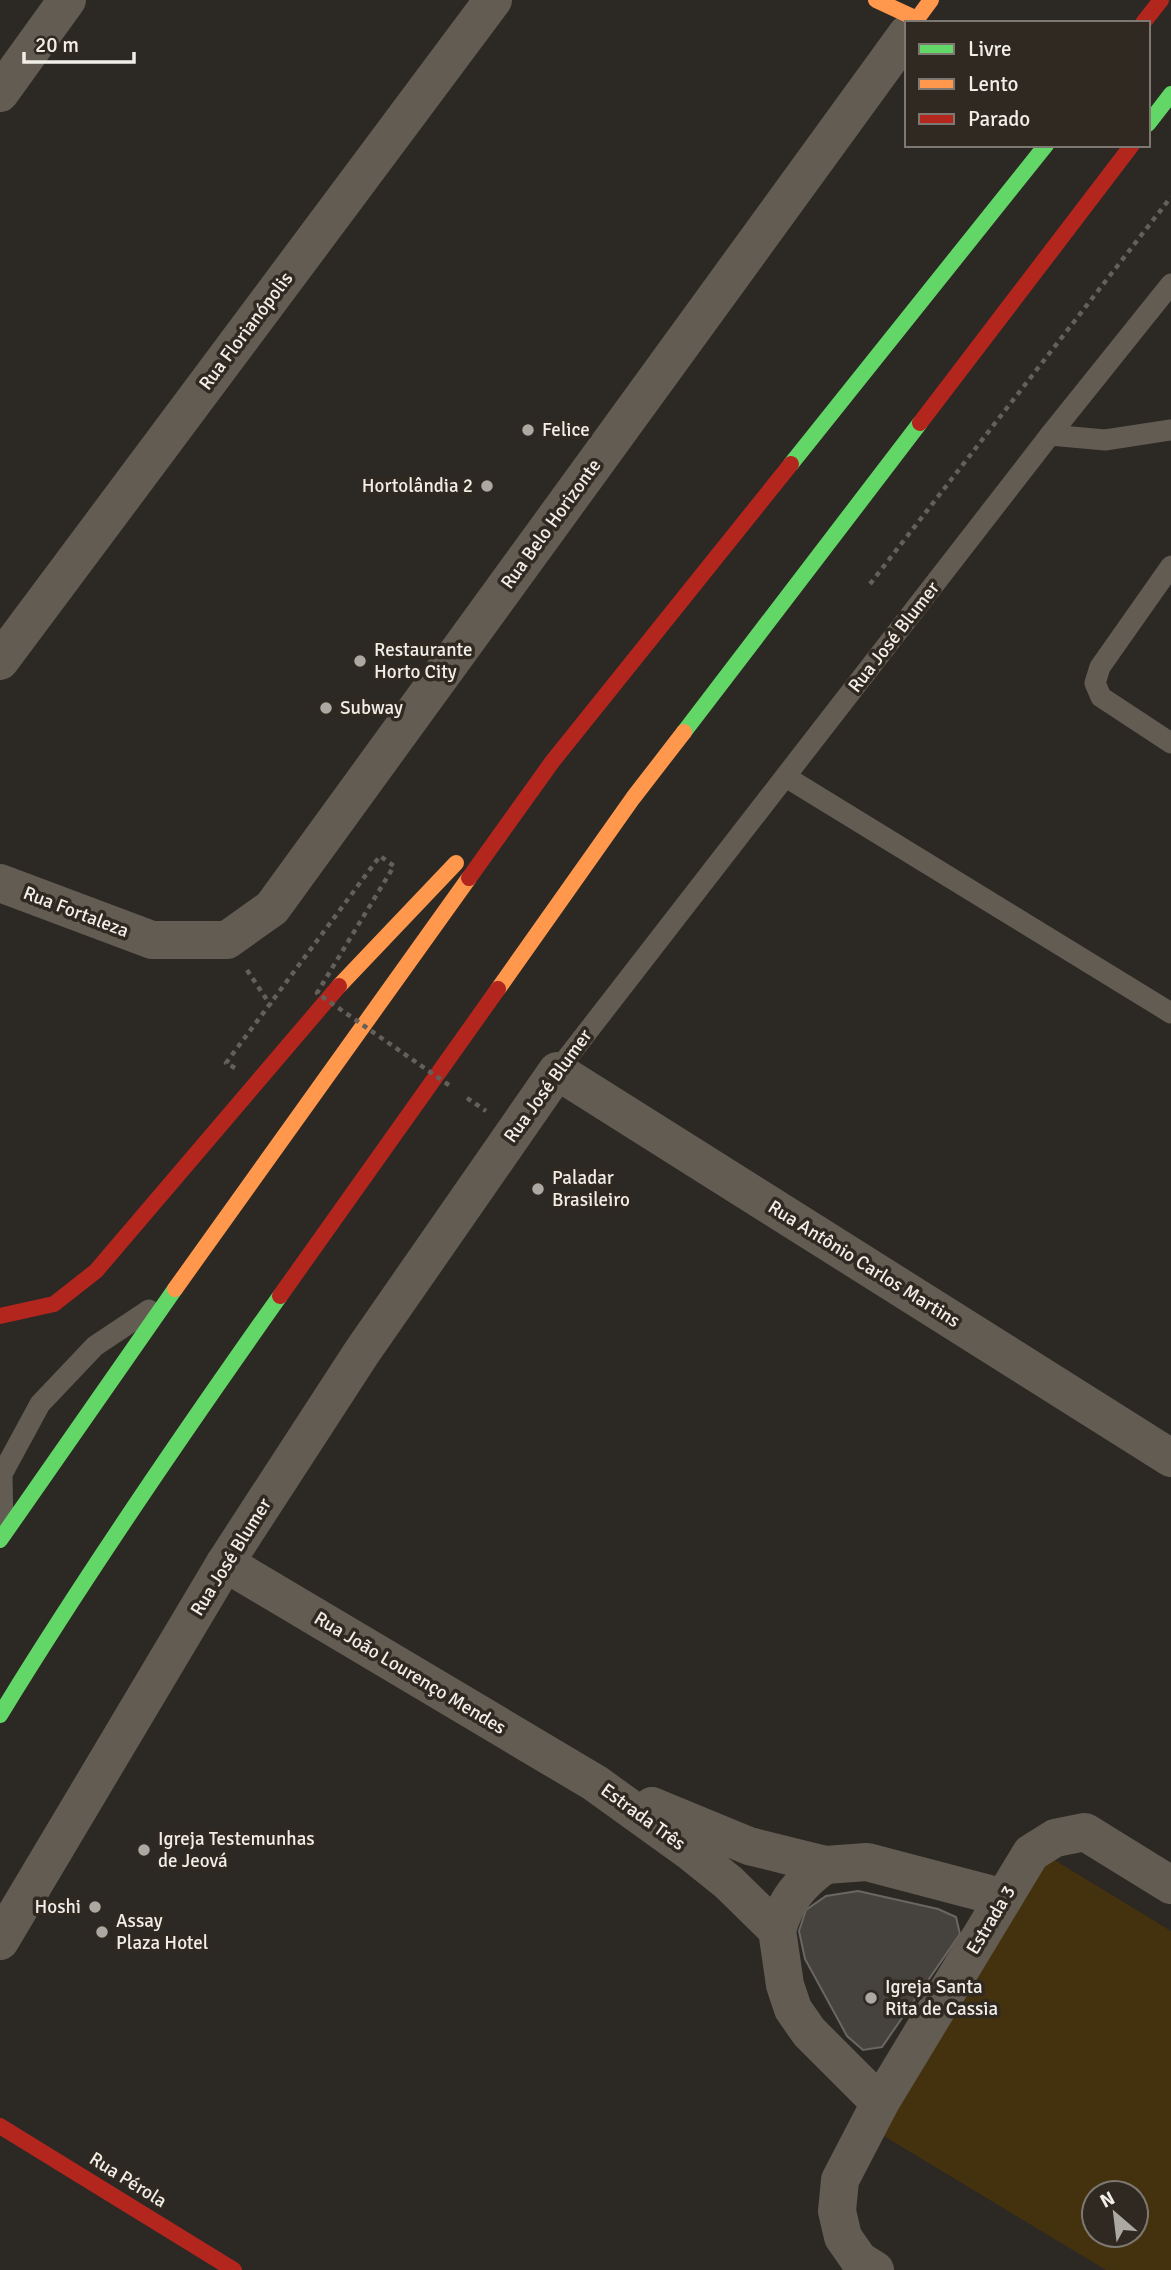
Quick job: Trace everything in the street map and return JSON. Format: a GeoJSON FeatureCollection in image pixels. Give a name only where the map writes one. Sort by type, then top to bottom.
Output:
{"type":"FeatureCollection","features":[{"type":"Feature","properties":{"kind":"main road"},"geometry":{"type":"LineString","coordinates":[[876,0],[917,19]]}},
{"type":"Feature","properties":{"kind":"main road"},"geometry":{"type":"LineString","coordinates":[[1145,21],[1161,0]]}},
{"type":"Feature","properties":{"kind":"main road"},"geometry":{"type":"LineString","coordinates":[[1150,121],[1171,94]]}},
{"type":"Feature","properties":{"kind":"main road"},"geometry":{"type":"LineString","coordinates":[[2,1537],[171,1295],[552,762],[1044,147]]}},
{"type":"Feature","properties":{"kind":"main road"},"geometry":{"type":"LineString","coordinates":[[0,1715],[50,1633],[194,1417],[634,798],[1130,147]]}},
{"type":"Feature","properties":{"kind":"main road"},"geometry":{"type":"LineString","coordinates":[[0,1316],[54,1304],[96,1271],[342,982],[552,762]]}},
{"type":"Feature","properties":{"kind":"main road","name":"Rua Pérola"},"geometry":{"type":"LineString","coordinates":[[0,2126],[233,2270]]}},
{"type":"Feature","properties":{"kind":"street"},"geometry":{"type":"LineString","coordinates":[[0,93],[67,0]]}},
{"type":"Feature","properties":{"kind":"street","name":"Rua Florianópolis"},"geometry":{"type":"LineString","coordinates":[[0,661],[493,0]]}},
{"type":"Feature","properties":{"kind":"street","name":"Rua Belo Horizonte"},"geometry":{"type":"LineString","coordinates":[[152,940],[227,940],[272,908],[905,36]]}},
{"type":"Feature","properties":{"kind":"street","name":"Rua Fortaleza"},"geometry":{"type":"LineString","coordinates":[[0,883],[152,940]]}},
{"type":"Feature","properties":{"kind":"street","name":"Rua Antônio Carlos Martins"},"geometry":{"type":"LineString","coordinates":[[556,1070],[1171,1458]]}},
{"type":"Feature","properties":{"kind":"street","name":"Rua José Blumer"},"geometry":{"type":"LineString","coordinates":[[0,1941],[225,1563],[362,1352],[556,1070]]}},
{"type":"Feature","properties":{"kind":"street","name":"Rua João Lourenço Mendes"},"geometry":{"type":"LineString","coordinates":[[225,1563],[595,1783]]}},
{"type":"Feature","properties":{"kind":"street","name":"Estrada Três"},"geometry":{"type":"LineString","coordinates":[[595,1783],[749,1846],[825,1865],[867,1862],[1004,1898]]}},
{"type":"Feature","properties":{"kind":"street","name":"Estrada Três"},"geometry":{"type":"LineString","coordinates":[[595,1783],[728,1882],[776,1930]]}},
{"type":"Feature","properties":{"kind":"street","name":"Estrada 3"},"geometry":{"type":"LineString","coordinates":[[876,2270],[859,2260],[843,2236],[837,2211],[840,2180],[880,2103],[1031,1853],[1055,1838],[1085,1832],[1171,1885]]}},
{"type":"Feature","properties":{"kind":"street"},"geometry":{"type":"LineString","coordinates":[[825,1865],[805,1879],[784,1906],[776,1930],[785,1985],[793,2009],[809,2032],[880,2103]]}},
{"type":"Feature","properties":{"kind":"lane","name":"Rua José Blumer"},"geometry":{"type":"LineString","coordinates":[[556,1070],[1050,435],[1171,284]]}},
{"type":"Feature","properties":{"kind":"lane"},"geometry":{"type":"LineString","coordinates":[[1050,435],[1105,440],[1171,430]]}},
{"type":"Feature","properties":{"kind":"lane"},"geometry":{"type":"LineString","coordinates":[[1171,566],[1100,667],[1095,683],[1101,697],[1171,743]]}},
{"type":"Feature","properties":{"kind":"lane"},"geometry":{"type":"LineString","coordinates":[[786,777],[1171,1013]]}},
{"type":"Feature","properties":{"kind":"lane"},"geometry":{"type":"LineString","coordinates":[[2,1537],[2,1474],[40,1404],[95,1346],[171,1295]]}},
{"type":"Feature","properties":{"kind":"path"},"geometry":{"type":"LineString","coordinates":[[870,584],[1171,197]]}},
{"type":"Feature","properties":{"kind":"path"},"geometry":{"type":"LineString","coordinates":[[235,1068],[226,1063],[380,856],[394,866],[317,993],[489,1113]]}},
{"type":"Feature","properties":{"kind":"shaded area"},"geometry":{"type":"Polygon","coordinates":[[[1043,1853],[1171,1931],[1171,2270],[1106,2270],[874,2130],[1043,1853]]]}},
{"type":"Feature","properties":{"kind":"building","name":"Igreja Santa Rita de Cassia"},"geometry":{"type":"Polygon","coordinates":[[[858,1891],[938,1909],[956,1917],[960,1934],[882,2047],[863,2050],[847,2036],[805,1959],[799,1931],[806,1910],[826,1896],[858,1891]]]}},
{"type":"Feature","properties":{"kind":"traffic: fast"},"geometry":{"type":"LineString","coordinates":[[1150,121],[1171,94]]}},
{"type":"Feature","properties":{"kind":"traffic: fast"},"geometry":{"type":"LineString","coordinates":[[791,464],[1044,147]]}},
{"type":"Feature","properties":{"kind":"traffic: fast"},"geometry":{"type":"LineString","coordinates":[[684,732],[920,423]]}},
{"type":"Feature","properties":{"kind":"traffic: fast"},"geometry":{"type":"LineString","coordinates":[[0,1540],[175,1289]]}},
{"type":"Feature","properties":{"kind":"traffic: fast"},"geometry":{"type":"LineString","coordinates":[[0,1715],[137,1503],[280,1296]]}},
{"type":"Feature","properties":{"kind":"traffic: slow"},"geometry":{"type":"LineString","coordinates":[[876,0],[917,19],[931,0]]}},
{"type":"Feature","properties":{"kind":"traffic: slow"},"geometry":{"type":"LineString","coordinates":[[498,989],[633,798],[684,732]]}},
{"type":"Feature","properties":{"kind":"traffic: slow"},"geometry":{"type":"LineString","coordinates":[[339,986],[456,863]]}},
{"type":"Feature","properties":{"kind":"traffic: slow"},"geometry":{"type":"LineString","coordinates":[[175,1289],[469,878]]}},
{"type":"Feature","properties":{"kind":"traffic: jam"},"geometry":{"type":"LineString","coordinates":[[1145,21],[1161,0]]}},
{"type":"Feature","properties":{"kind":"traffic: jam"},"geometry":{"type":"LineString","coordinates":[[920,423],[1130,147]]}},
{"type":"Feature","properties":{"kind":"traffic: jam"},"geometry":{"type":"LineString","coordinates":[[469,878],[552,762],[791,464]]}},
{"type":"Feature","properties":{"kind":"traffic: jam"},"geometry":{"type":"LineString","coordinates":[[0,1316],[54,1304],[96,1271],[339,986]]}},
{"type":"Feature","properties":{"kind":"traffic: jam"},"geometry":{"type":"LineString","coordinates":[[280,1296],[498,989]]}},
{"type":"Feature","properties":{"kind":"traffic: jam"},"geometry":{"type":"LineString","coordinates":[[0,2126],[234,2270]]}},
{"type":"Feature","properties":{"kind":"place","name":"Felice"},"geometry":{"type":"Point","coordinates":[528,430]}},
{"type":"Feature","properties":{"kind":"place","name":"Hortolândia 2"},"geometry":{"type":"Point","coordinates":[487,486]}},
{"type":"Feature","properties":{"kind":"place","name":"Restaurante Horto City"},"geometry":{"type":"Point","coordinates":[360,661]}},
{"type":"Feature","properties":{"kind":"place","name":"Subway"},"geometry":{"type":"Point","coordinates":[326,708]}},
{"type":"Feature","properties":{"kind":"place","name":"Paladar Brasileiro"},"geometry":{"type":"Point","coordinates":[538,1189]}},
{"type":"Feature","properties":{"kind":"place","name":"Igreja Testemunhas de Jeová"},"geometry":{"type":"Point","coordinates":[144,1850]}},
{"type":"Feature","properties":{"kind":"place","name":"Hoshi"},"geometry":{"type":"Point","coordinates":[95,1907]}},
{"type":"Feature","properties":{"kind":"place","name":"Assay Plaza Hotel"},"geometry":{"type":"Point","coordinates":[102,1932]}},
{"type":"Feature","properties":{"kind":"place","name":"Igreja Santa Rita de Cassia"},"geometry":{"type":"Point","coordinates":[871,1998]}}]}
